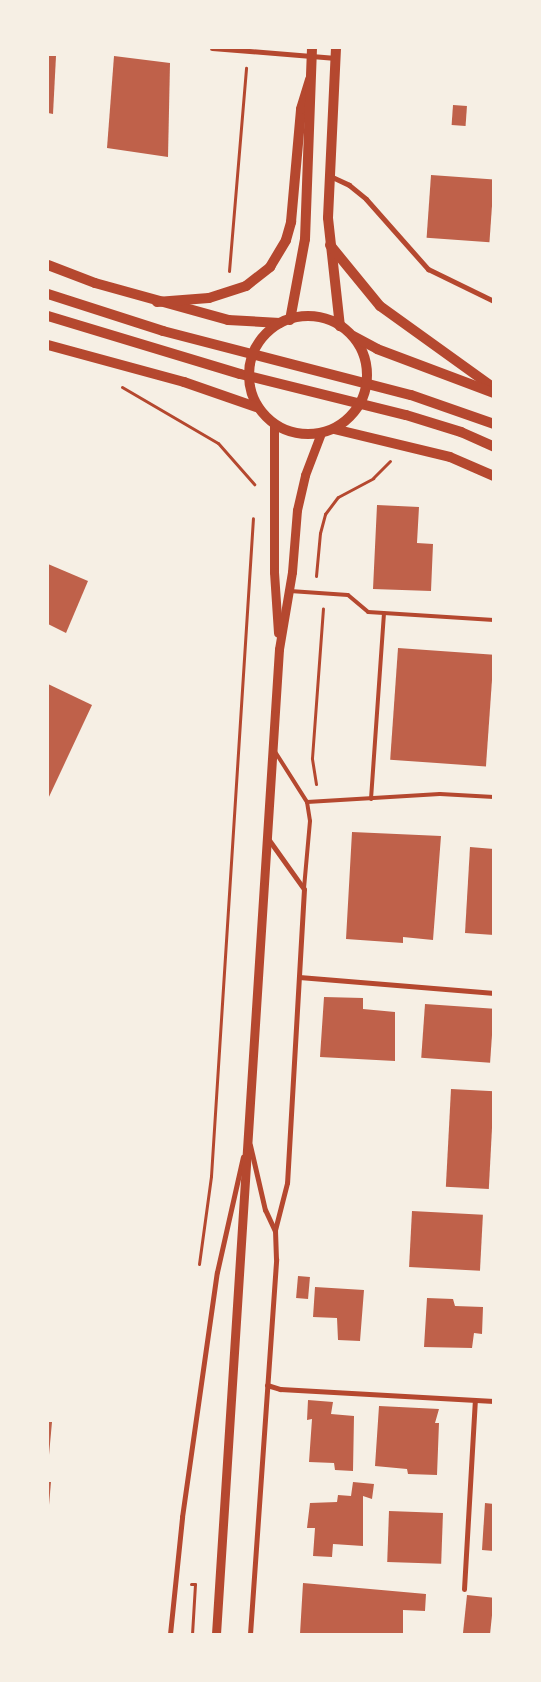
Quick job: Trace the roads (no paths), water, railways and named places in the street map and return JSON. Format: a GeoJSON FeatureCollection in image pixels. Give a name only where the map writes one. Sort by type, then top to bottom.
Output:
{"type":"FeatureCollection","features":[{"type":"Feature","properties":{"kind":"main road"},"geometry":{"type":"LineString","coordinates":[[312,52],[305,239],[285,321],[268,333],[251,361],[252,393],[259,408],[274,424],[297,433],[321,433],[334,429],[355,411],[366,386],[365,359],[351,335]]}},
{"type":"Feature","properties":{"kind":"main road"},"geometry":{"type":"LineString","coordinates":[[336,53],[328,176],[329,243],[340,326]]}},
{"type":"Feature","properties":{"kind":"main road"},"geometry":{"type":"LineString","coordinates":[[157,302],[209,298],[246,286],[270,266],[286,240],[291,222],[301,109],[310,79]]}},
{"type":"Feature","properties":{"kind":"main road"},"geometry":{"type":"LineString","coordinates":[[329,243],[380,306],[494,388]]}},
{"type":"Feature","properties":{"kind":"main road"},"geometry":{"type":"LineString","coordinates":[[48,265],[157,302],[228,320],[285,321],[316,317],[340,326],[351,335],[377,349],[494,393]]}},
{"type":"Feature","properties":{"kind":"main road"},"geometry":{"type":"LineString","coordinates":[[48,294],[163,331],[411,395],[494,424]]}},
{"type":"Feature","properties":{"kind":"main road"},"geometry":{"type":"LineString","coordinates":[[48,316],[158,351],[406,415],[461,432],[494,447]]}},
{"type":"Feature","properties":{"kind":"main road"},"geometry":{"type":"LineString","coordinates":[[48,345],[184,382],[259,408]]}},
{"type":"Feature","properties":{"kind":"main road"},"geometry":{"type":"LineString","coordinates":[[334,429],[450,457],[494,476]]}},
{"type":"Feature","properties":{"kind":"street"},"geometry":{"type":"LineString","coordinates":[[212,48],[336,53]]}},
{"type":"Feature","properties":{"kind":"street"},"geometry":{"type":"LineString","coordinates":[[328,176],[348,185],[366,199],[428,269],[494,301]]}},
{"type":"Feature","properties":{"kind":"street"},"geometry":{"type":"LineString","coordinates":[[274,424],[274,572],[279,648]]}},
{"type":"Feature","properties":{"kind":"street"},"geometry":{"type":"LineString","coordinates":[[216,1634],[269,840],[279,648],[289,591],[297,510],[305,475],[321,433]]}},
{"type":"Feature","properties":{"kind":"street"},"geometry":{"type":"LineString","coordinates":[[250,1634],[276,1259],[275,1231],[287,1184],[304,888],[269,840]]}},
{"type":"Feature","properties":{"kind":"street"},"geometry":{"type":"LineString","coordinates":[[299,977],[494,993]]}},
{"type":"Feature","properties":{"kind":"street"},"geometry":{"type":"LineString","coordinates":[[248,1135],[265,1210],[275,1231]]}},
{"type":"Feature","properties":{"kind":"street"},"geometry":{"type":"LineString","coordinates":[[170,1634],[182,1517],[217,1272],[248,1135]]}},
{"type":"Feature","properties":{"kind":"street"},"geometry":{"type":"LineString","coordinates":[[267,1385],[280,1389],[494,1401]]}},
{"type":"Feature","properties":{"kind":"street"},"geometry":{"type":"LineString","coordinates":[[464,1589],[475,1400]]}},
{"type":"Feature","properties":{"kind":"lane"},"geometry":{"type":"LineString","coordinates":[[289,591],[348,594],[368,612],[494,620]]}},
{"type":"Feature","properties":{"kind":"lane"},"geometry":{"type":"LineString","coordinates":[[370,799],[384,612]]}},
{"type":"Feature","properties":{"kind":"lane"},"geometry":{"type":"LineString","coordinates":[[273,748],[307,802],[310,821],[304,888]]}},
{"type":"Feature","properties":{"kind":"lane"},"geometry":{"type":"LineString","coordinates":[[307,802],[440,794],[494,797]]}}]}
